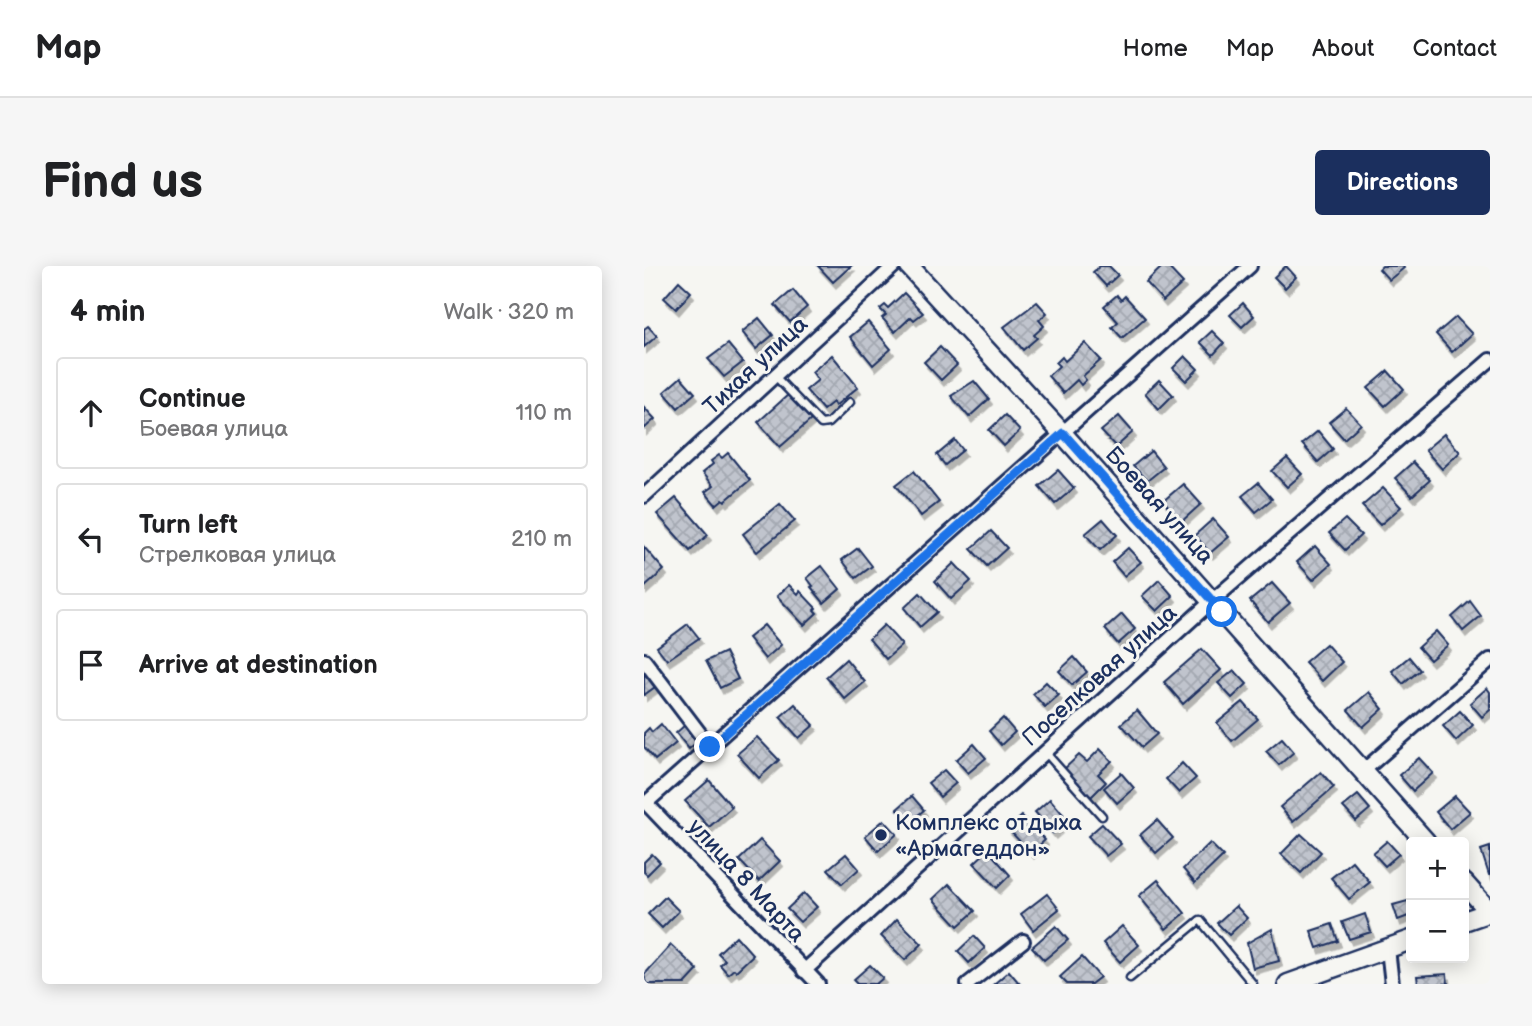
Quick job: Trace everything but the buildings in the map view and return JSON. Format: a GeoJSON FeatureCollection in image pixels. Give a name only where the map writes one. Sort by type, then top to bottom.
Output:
{"type":"FeatureCollection","features":[{"type":"Feature","properties":{"kind":"street","name":"Тихая улица"},"geometry":{"type":"LineString","coordinates":[[644,496],[894,266]]}},
{"type":"Feature","properties":{"kind":"street","name":"Боевая улица"},"geometry":{"type":"LineString","coordinates":[[909,266],[1063,433],[1421,837]]}},
{"type":"Feature","properties":{"kind":"street"},"geometry":{"type":"LineString","coordinates":[[644,660],[710,747],[1250,266]]}},
{"type":"Feature","properties":{"kind":"street","name":"Поселковая улица"},"geometry":{"type":"LineString","coordinates":[[804,971],[1212,601],[1490,360]]}},
{"type":"Feature","properties":{"kind":"street"},"geometry":{"type":"LineString","coordinates":[[1362,772],[1490,660]]}},
{"type":"Feature","properties":{"kind":"street","name":"улица 8 Марта"},"geometry":{"type":"LineString","coordinates":[[710,747],[646,803],[818,984]]}},
{"type":"Feature","properties":{"kind":"street"},"geometry":{"type":"LineString","coordinates":[[1469,889],[1490,912],[1469,920]]}},
{"type":"Feature","properties":{"kind":"street"},"geometry":{"type":"LineString","coordinates":[[968,984],[1023,941]]}},
{"type":"Feature","properties":{"kind":"street"},"geometry":{"type":"LineString","coordinates":[[1288,984],[1406,942]]}},
{"type":"Feature","properties":{"kind":"street"},"geometry":{"type":"LineString","coordinates":[[1388,948],[1392,984]]}},
{"type":"Feature","properties":{"kind":"lane"},"geometry":{"type":"LineString","coordinates":[[775,376],[821,424],[828,423],[850,402]]}},
{"type":"Feature","properties":{"kind":"lane"},"geometry":{"type":"LineString","coordinates":[[1045,752],[1102,816]]}},
{"type":"Feature","properties":{"kind":"lane"},"geometry":{"type":"LineString","coordinates":[[1130,978],[1200,920],[1253,984]]}},
{"type":"Feature","properties":{"kind":"place","name":"Комплекс отдыха «Армагеддон»"},"geometry":{"type":"Point","coordinates":[881,835]}},
{"type":"Feature","properties":{"kind":"route"},"geometry":{"type":"LineString","coordinates":[[710,747],[1063,433],[1222,612]]}}]}
